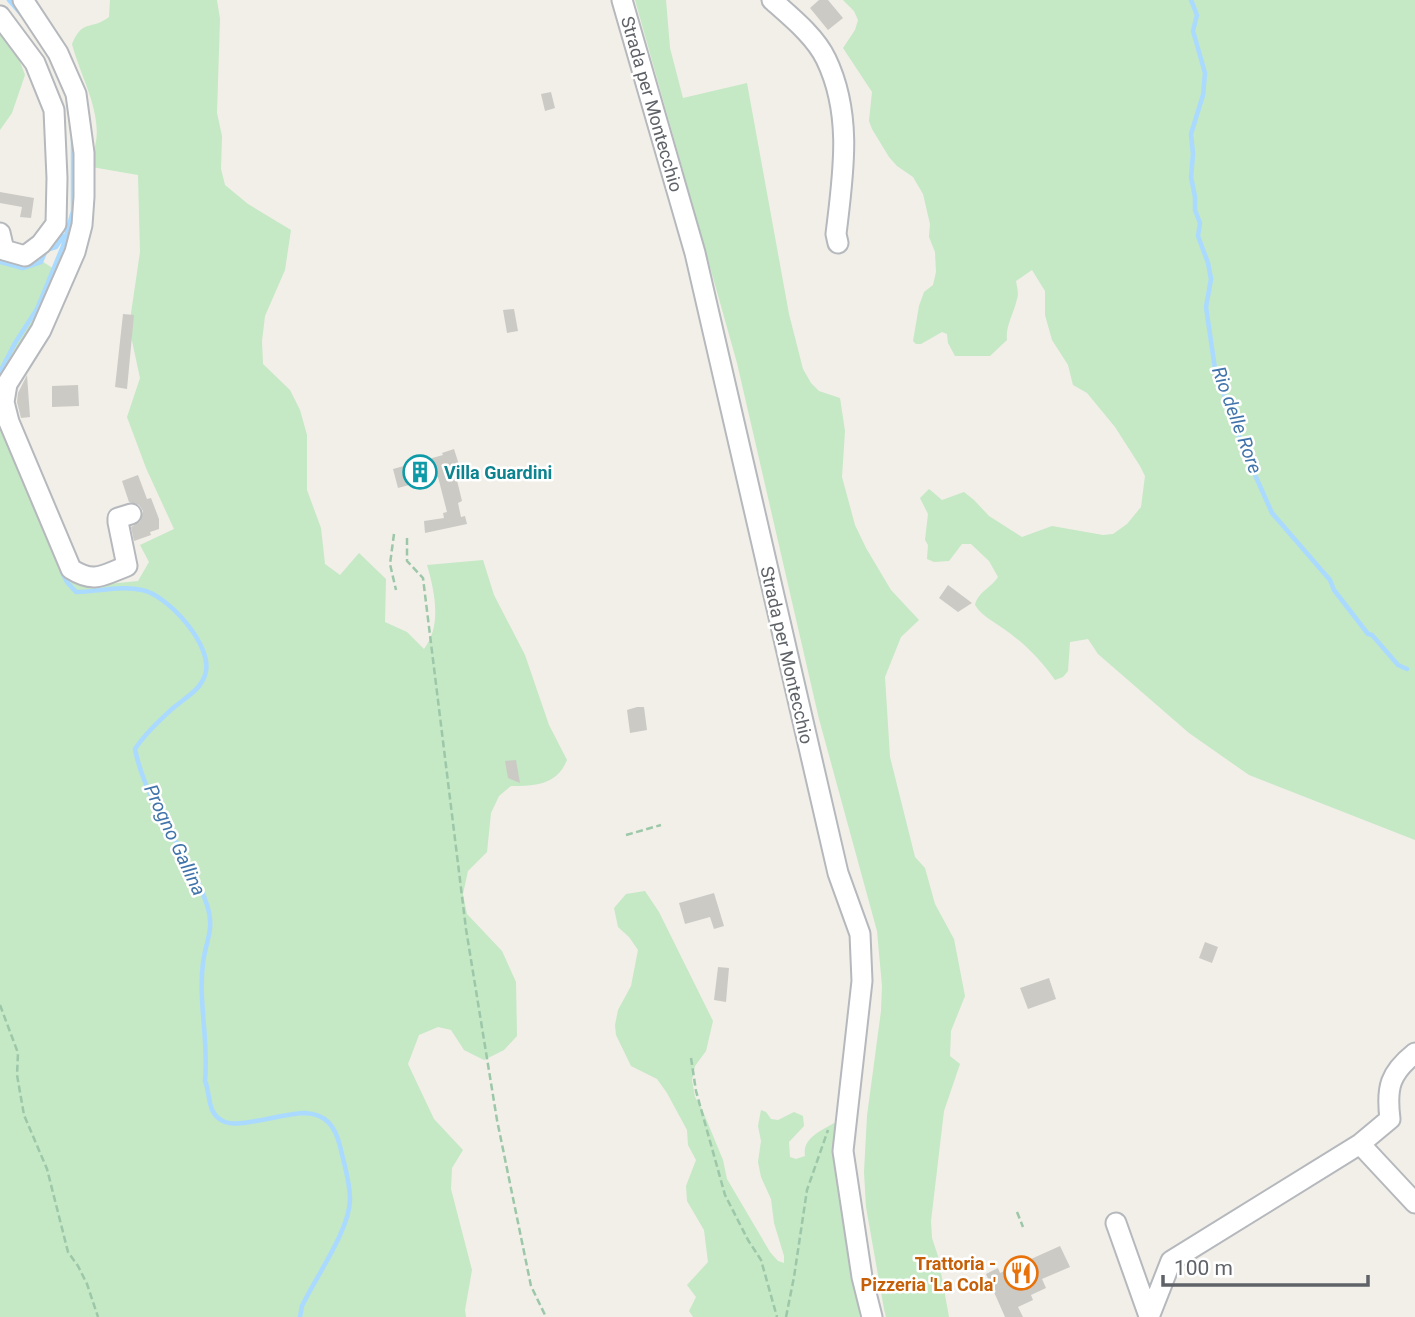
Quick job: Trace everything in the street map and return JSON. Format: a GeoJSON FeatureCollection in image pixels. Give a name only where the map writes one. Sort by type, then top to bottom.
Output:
{"type":"FeatureCollection","features":[{"type":"Feature","properties":{"kind":"street"},"geometry":{"type":"LineString","coordinates":[[23,0],[58,53],[76,94],[84,152],[84,197],[82,225],[75,252],[41,330],[7,384],[4,402],[9,422],[71,569],[84,578],[97,578],[127,566],[118,518],[131,514]]}},
{"type":"Feature","properties":{"kind":"street","name":"Strada per Montecchio"},"geometry":{"type":"LineString","coordinates":[[622,0],[695,253],[835,860],[860,934],[862,981],[843,1151],[862,1277],[872,1317]]}},
{"type":"Feature","properties":{"kind":"street"},"geometry":{"type":"LineString","coordinates":[[772,0],[799,24],[825,57],[842,102],[845,137],[836,234],[838,243]]}},
{"type":"Feature","properties":{"kind":"street"},"geometry":{"type":"LineString","coordinates":[[0,16],[35,63],[54,110],[57,178],[56,224],[41,244],[25,256],[4,250],[0,233]]}},
{"type":"Feature","properties":{"kind":"street"},"geometry":{"type":"LineString","coordinates":[[1149,1316],[1171,1261],[1360,1144],[1390,1119],[1389,1085],[1398,1067],[1415,1053]]}},
{"type":"Feature","properties":{"kind":"street"},"geometry":{"type":"LineString","coordinates":[[1360,1144],[1415,1203]]}},
{"type":"Feature","properties":{"kind":"street"},"geometry":{"type":"LineString","coordinates":[[1116,1223],[1149,1316]]}},
{"type":"Feature","properties":{"kind":"path"},"geometry":{"type":"LineString","coordinates":[[394,534],[390,565],[396,590]]}},
{"type":"Feature","properties":{"kind":"path"},"geometry":{"type":"LineString","coordinates":[[407,538],[407,561],[423,578],[466,929],[497,1120],[531,1286],[546,1317]]}},
{"type":"Feature","properties":{"kind":"path"},"geometry":{"type":"LineString","coordinates":[[626,835],[661,825]]}},
{"type":"Feature","properties":{"kind":"path"},"geometry":{"type":"LineString","coordinates":[[0,1005],[18,1053],[17,1075],[24,1115],[47,1169],[68,1252],[79,1265],[98,1317]]}},
{"type":"Feature","properties":{"kind":"path"},"geometry":{"type":"LineString","coordinates":[[691,1058],[695,1091],[725,1195],[740,1227],[761,1259],[778,1317]]}},
{"type":"Feature","properties":{"kind":"path"},"geometry":{"type":"LineString","coordinates":[[786,1317],[807,1190],[832,1120]]}},
{"type":"Feature","properties":{"kind":"path"},"geometry":{"type":"LineString","coordinates":[[1017,1212],[1023,1227]]}},
{"type":"Feature","properties":{"kind":"green space"},"geometry":{"type":"Polygon","coordinates":[[[110,0],[217,0],[220,19],[217,113],[222,136],[221,169],[225,185],[248,204],[291,230],[285,270],[265,316],[263,364],[290,390],[300,410],[307,435],[307,490],[321,528],[325,564],[340,575],[359,553],[386,579],[385,622],[407,632],[424,649],[430,640],[435,619],[434,597],[427,565],[483,560],[494,595],[525,655],[549,725],[567,760],[551,779],[537,784],[511,786],[499,796],[491,813],[487,852],[468,871],[463,894],[467,914],[502,951],[516,982],[517,1036],[504,1050],[484,1060],[464,1050],[451,1030],[438,1027],[419,1035],[408,1064],[434,1119],[463,1150],[452,1168],[451,1189],[472,1270],[466,1317],[0,1317],[0,239],[23,249],[65,276],[7,399],[76,574],[98,585],[138,581],[149,562],[140,545],[174,529],[146,468],[127,417],[140,378],[129,327],[140,252],[138,175],[86,166],[94,151],[96,121],[72,44],[84,28],[109,17],[110,0]]]}},
{"type":"Feature","properties":{"kind":"green space"},"geometry":{"type":"Polygon","coordinates":[[[635,0],[666,0],[670,48],[683,98],[747,83],[789,314],[803,369],[819,391],[840,398],[845,431],[842,477],[855,525],[891,590],[919,620],[901,637],[885,677],[890,757],[915,857],[925,868],[935,904],[954,939],[965,996],[951,1031],[950,1056],[960,1064],[944,1111],[931,1221],[932,1238],[949,1317],[886,1317],[884,1309],[866,1207],[864,1172],[867,1116],[881,1011],[882,986],[877,931],[819,719],[737,363],[635,0]]]}},
{"type":"Feature","properties":{"kind":"green space"},"geometry":{"type":"Polygon","coordinates":[[[843,0],[1415,0],[1415,840],[1249,775],[1189,733],[1098,654],[1088,639],[1070,642],[1068,671],[1055,680],[1025,646],[985,616],[975,605],[998,577],[989,561],[971,544],[962,544],[949,561],[934,562],[927,559],[928,545],[925,540],[928,514],[920,498],[929,489],[942,500],[964,492],[989,516],[1022,537],[1052,526],[1103,535],[1113,534],[1127,524],[1141,507],[1145,476],[1115,427],[1087,393],[1073,385],[1068,365],[1052,340],[1045,315],[1045,291],[1032,270],[1016,281],[1018,297],[1008,325],[1007,340],[990,356],[955,356],[948,343],[947,334],[942,332],[921,344],[913,341],[919,306],[924,292],[933,285],[936,272],[935,252],[929,237],[930,224],[923,194],[913,177],[889,157],[872,129],[869,121],[872,92],[843,48],[858,20],[854,11],[843,0]]]}},
{"type":"Feature","properties":{"kind":"green space"},"geometry":{"type":"Polygon","coordinates":[[[0,8],[25,75],[12,113],[0,130],[0,8]]]}},
{"type":"Feature","properties":{"kind":"green space"},"geometry":{"type":"Polygon","coordinates":[[[645,891],[659,912],[713,1021],[706,1051],[695,1066],[692,1080],[695,1097],[723,1160],[727,1179],[778,1261],[784,1263],[784,1256],[774,1223],[771,1199],[761,1177],[758,1162],[761,1110],[771,1119],[778,1120],[794,1112],[803,1116],[804,1126],[789,1142],[790,1157],[796,1159],[805,1156],[806,1144],[814,1136],[834,1123],[841,1125],[841,1209],[860,1317],[693,1317],[689,1311],[696,1297],[687,1285],[708,1262],[704,1230],[687,1201],[686,1186],[696,1160],[688,1145],[687,1130],[667,1093],[657,1079],[631,1066],[616,1035],[618,1010],[631,986],[638,950],[618,927],[614,908],[626,894],[645,891]]]}},
{"type":"Feature","properties":{"kind":"building"},"geometry":{"type":"Polygon","coordinates":[[[819,0],[828,0],[843,18],[828,30],[810,8],[819,0]]]}},
{"type":"Feature","properties":{"kind":"building"},"geometry":{"type":"Polygon","coordinates":[[[551,92],[555,108],[545,111],[541,94],[551,92]]]}},
{"type":"Feature","properties":{"kind":"building"},"geometry":{"type":"Polygon","coordinates":[[[0,192],[34,198],[31,218],[20,217],[22,207],[0,203],[0,192]]]}},
{"type":"Feature","properties":{"kind":"building"},"geometry":{"type":"Polygon","coordinates":[[[514,309],[518,331],[507,333],[503,310],[514,309]]]}},
{"type":"Feature","properties":{"kind":"building"},"geometry":{"type":"Polygon","coordinates":[[[123,314],[134,315],[127,389],[115,387],[123,314]]]}},
{"type":"Feature","properties":{"kind":"building"},"geometry":{"type":"Polygon","coordinates":[[[27,375],[30,417],[21,418],[18,393],[27,375]]]}},
{"type":"Feature","properties":{"kind":"building"},"geometry":{"type":"Polygon","coordinates":[[[78,385],[79,406],[52,407],[52,386],[78,385]]]}},
{"type":"Feature","properties":{"kind":"building"},"geometry":{"type":"Polygon","coordinates":[[[454,449],[461,471],[455,472],[462,501],[458,503],[461,517],[465,516],[467,524],[425,533],[424,521],[444,518],[443,513],[447,512],[438,477],[398,488],[393,469],[443,455],[442,453],[454,449]]]}},
{"type":"Feature","properties":{"kind":"building"},"geometry":{"type":"Polygon","coordinates":[[[138,475],[147,499],[151,498],[159,519],[159,529],[134,541],[131,527],[140,522],[143,511],[139,505],[129,502],[122,481],[138,475]]]}},
{"type":"Feature","properties":{"kind":"building"},"geometry":{"type":"Polygon","coordinates":[[[948,585],[972,603],[958,612],[939,598],[948,585]]]}},
{"type":"Feature","properties":{"kind":"building"},"geometry":{"type":"Polygon","coordinates":[[[644,707],[647,730],[630,733],[627,710],[644,707]]]}},
{"type":"Feature","properties":{"kind":"building"},"geometry":{"type":"Polygon","coordinates":[[[516,760],[520,783],[508,778],[505,761],[516,760]]]}},
{"type":"Feature","properties":{"kind":"building"},"geometry":{"type":"Polygon","coordinates":[[[714,893],[724,926],[714,929],[710,917],[685,924],[679,903],[714,893]]]}},
{"type":"Feature","properties":{"kind":"building"},"geometry":{"type":"Polygon","coordinates":[[[1205,942],[1218,947],[1212,963],[1199,958],[1205,942]]]}},
{"type":"Feature","properties":{"kind":"building"},"geometry":{"type":"Polygon","coordinates":[[[718,967],[729,968],[726,1002],[714,1000],[718,967]]]}},
{"type":"Feature","properties":{"kind":"building"},"geometry":{"type":"Polygon","coordinates":[[[1049,978],[1056,999],[1028,1009],[1020,988],[1049,978]]]}},
{"type":"Feature","properties":{"kind":"building"},"geometry":{"type":"Polygon","coordinates":[[[1060,1246],[1070,1267],[1042,1279],[1046,1288],[1031,1295],[1033,1300],[1018,1307],[1023,1317],[1005,1317],[986,1274],[998,1268],[1000,1273],[1060,1246]]]}},
{"type":"Feature","properties":{"kind":"waterway","name":"Progno Gallina"},"geometry":{"type":"LineString","coordinates":[[9,0],[23,16]]}},
{"type":"Feature","properties":{"kind":"waterway","name":"Rio delle Rore"},"geometry":{"type":"LineString","coordinates":[[1191,0],[1197,15],[1193,31],[1205,73],[1203,95],[1191,134],[1191,177],[1195,210],[1200,223],[1198,236],[1211,279],[1206,307],[1215,369],[1243,448],[1272,513],[1330,580],[1334,590],[1368,634],[1372,635],[1398,665],[1407,669]]}},
{"type":"Feature","properties":{"kind":"waterway","name":"Progno Gallina"},"geometry":{"type":"LineString","coordinates":[[0,372],[37,309],[63,246],[73,211],[73,138]]}},
{"type":"Feature","properties":{"kind":"waterway"},"geometry":{"type":"LineString","coordinates":[[0,262],[23,268],[41,262],[46,250],[56,247],[63,236]]}},
{"type":"Feature","properties":{"kind":"waterway","name":"Progno Gallina"},"geometry":{"type":"LineString","coordinates":[[62,572],[76,592],[126,588],[153,594],[187,624],[203,651],[206,664],[203,681],[157,723],[135,749],[148,790],[190,866],[209,914],[210,928],[203,963],[202,992],[205,1081],[212,1109],[219,1119],[232,1123],[305,1113],[319,1116],[328,1122],[340,1146],[349,1186],[348,1211],[338,1239],[302,1306],[300,1317]]}},
{"type":"Feature","properties":{"kind":"place","name":"Villa Guardini"},"geometry":{"type":"Point","coordinates":[420,472]}},
{"type":"Feature","properties":{"kind":"place","name":"Trattoria - Pizzeria 'La Cola'"},"geometry":{"type":"Point","coordinates":[1021,1273]}}]}
